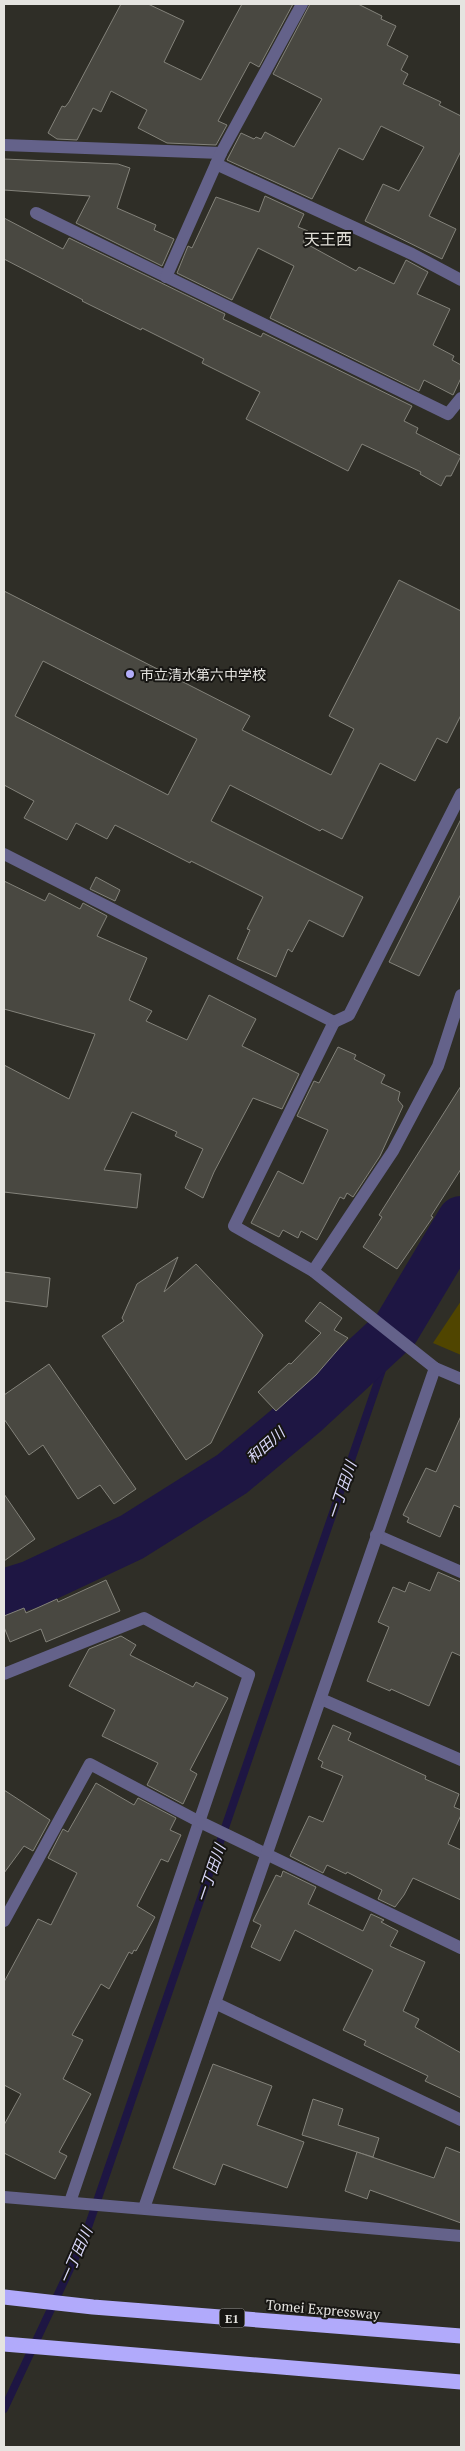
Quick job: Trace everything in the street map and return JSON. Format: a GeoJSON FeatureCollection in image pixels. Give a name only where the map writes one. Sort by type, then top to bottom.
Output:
{"type":"FeatureCollection","features":[{"type":"Feature","properties":{"kind":"highway","name":"Tomei Expressway"},"geometry":{"type":"LineString","coordinates":[[4,2298],[461,2336]]}},
{"type":"Feature","properties":{"kind":"highway"},"geometry":{"type":"LineString","coordinates":[[4,2344],[461,2382]]}},
{"type":"Feature","properties":{"kind":"street"},"geometry":{"type":"LineString","coordinates":[[166,277],[219,158],[302,4]]}},
{"type":"Feature","properties":{"kind":"street"},"geometry":{"type":"LineString","coordinates":[[4,145],[219,158],[461,280]]}},
{"type":"Feature","properties":{"kind":"street"},"geometry":{"type":"LineString","coordinates":[[36,213],[448,414],[461,398]]}},
{"type":"Feature","properties":{"kind":"street"},"geometry":{"type":"LineString","coordinates":[[461,794],[349,1015],[334,1022],[234,1226],[313,1270],[354,1305],[435,1368],[461,1379]]}},
{"type":"Feature","properties":{"kind":"street"},"geometry":{"type":"LineString","coordinates":[[4,854],[334,1022]]}},
{"type":"Feature","properties":{"kind":"street"},"geometry":{"type":"LineString","coordinates":[[313,1270],[393,1152],[438,1066],[461,995]]}},
{"type":"Feature","properties":{"kind":"street"},"geometry":{"type":"LineString","coordinates":[[144,2208],[435,1368]]}},
{"type":"Feature","properties":{"kind":"street"},"geometry":{"type":"LineString","coordinates":[[376,1535],[461,1572]]}},
{"type":"Feature","properties":{"kind":"street"},"geometry":{"type":"LineString","coordinates":[[4,1674],[144,1618],[249,1675],[70,2202]]}},
{"type":"Feature","properties":{"kind":"street"},"geometry":{"type":"LineString","coordinates":[[320,1699],[461,1760]]}},
{"type":"Feature","properties":{"kind":"street"},"geometry":{"type":"LineString","coordinates":[[4,1920],[90,1764],[198,1821],[461,1948]]}},
{"type":"Feature","properties":{"kind":"street"},"geometry":{"type":"LineString","coordinates":[[215,2003],[461,2120]]}},
{"type":"Feature","properties":{"kind":"street"},"geometry":{"type":"LineString","coordinates":[[4,2196],[461,2236]]}},
{"type":"Feature","properties":{"kind":"shaded area"},"geometry":{"type":"Polygon","coordinates":[[[461,1301],[461,1355],[433,1343],[461,1301]]]}},
{"type":"Feature","properties":{"kind":"building"},"geometry":{"type":"Polygon","coordinates":[[[121,4],[148,4],[184,21],[164,62],[201,80],[242,4],[293,4],[259,67],[250,62],[218,121],[227,125],[216,145],[167,143],[138,128],[147,110],[111,91],[101,112],[93,108],[77,140],[57,139],[48,133],[62,106],[65,107],[69,102],[121,4]]]}},
{"type":"Feature","properties":{"kind":"building"},"geometry":{"type":"Polygon","coordinates":[[[310,4],[358,4],[382,16],[381,19],[396,26],[387,45],[408,56],[401,70],[408,74],[403,84],[441,102],[439,105],[461,116],[461,151],[429,216],[456,229],[442,259],[365,221],[383,184],[399,191],[424,147],[381,126],[363,160],[339,148],[312,199],[227,160],[241,133],[254,139],[256,137],[261,139],[265,132],[294,147],[322,99],[273,74],[310,4]]]}},
{"type":"Feature","properties":{"kind":"building"},"geometry":{"type":"Polygon","coordinates":[[[4,159],[118,164],[130,168],[117,208],[156,225],[154,230],[174,239],[162,266],[76,223],[90,196],[4,190],[4,159]]]}},
{"type":"Feature","properties":{"kind":"building"},"geometry":{"type":"Polygon","coordinates":[[[265,196],[304,214],[298,227],[308,231],[303,242],[356,271],[359,267],[394,284],[406,260],[428,272],[417,294],[450,309],[433,345],[454,356],[452,360],[461,365],[461,378],[453,395],[424,380],[419,391],[270,318],[294,266],[258,248],[232,300],[177,273],[188,246],[192,248],[216,197],[259,212],[265,196]]]}},
{"type":"Feature","properties":{"kind":"building"},"geometry":{"type":"Polygon","coordinates":[[[4,218],[63,249],[69,238],[225,314],[223,319],[261,337],[263,333],[412,406],[404,421],[418,428],[416,433],[461,456],[451,476],[446,476],[441,486],[420,474],[421,472],[362,444],[348,471],[246,419],[260,392],[202,363],[204,359],[82,301],[4,259],[4,218]]]}},
{"type":"Feature","properties":{"kind":"building"},"geometry":{"type":"Polygon","coordinates":[[[399,580],[461,611],[461,715],[447,743],[437,738],[415,781],[380,763],[342,839],[322,829],[320,831],[230,785],[211,821],[363,897],[343,937],[309,920],[292,952],[288,949],[276,977],[237,959],[250,930],[247,929],[263,897],[115,825],[107,839],[76,823],[67,840],[24,818],[34,801],[4,785],[4,591],[250,716],[242,730],[331,775],[354,729],[329,716],[399,580]],[[43,661],[15,716],[168,795],[197,739],[43,661]]]}},
{"type":"Feature","properties":{"kind":"building"},"geometry":{"type":"Polygon","coordinates":[[[461,819],[461,894],[419,976],[389,962],[461,819]]]}},
{"type":"Feature","properties":{"kind":"building"},"geometry":{"type":"Polygon","coordinates":[[[96,877],[120,890],[115,901],[90,889],[96,877]]]}},
{"type":"Feature","properties":{"kind":"building"},"geometry":{"type":"Polygon","coordinates":[[[4,881],[45,901],[49,893],[80,909],[83,903],[107,916],[97,936],[147,958],[129,1000],[152,1011],[146,1021],[187,1040],[209,995],[256,1019],[242,1046],[299,1074],[282,1109],[253,1098],[214,1172],[203,1198],[185,1188],[203,1149],[175,1136],[177,1132],[132,1112],[104,1170],[141,1174],[137,1208],[4,1192],[4,1065],[69,1099],[95,1034],[4,1009],[4,881]]]}},
{"type":"Feature","properties":{"kind":"building"},"geometry":{"type":"Polygon","coordinates":[[[338,1047],[356,1055],[354,1059],[385,1075],[381,1083],[400,1092],[398,1100],[403,1106],[380,1156],[353,1197],[347,1193],[344,1199],[340,1197],[317,1240],[301,1231],[298,1238],[283,1230],[279,1237],[251,1223],[278,1171],[303,1184],[328,1130],[297,1116],[314,1081],[319,1083],[338,1047]]]}},
{"type":"Feature","properties":{"kind":"building"},"geometry":{"type":"Polygon","coordinates":[[[461,1086],[461,1169],[431,1216],[433,1217],[397,1269],[363,1247],[382,1217],[379,1215],[461,1086]]]}},
{"type":"Feature","properties":{"kind":"building"},"geometry":{"type":"Polygon","coordinates":[[[178,1257],[164,1292],[196,1264],[263,1335],[211,1443],[186,1460],[102,1336],[124,1321],[122,1318],[137,1284],[178,1257]]]}},
{"type":"Feature","properties":{"kind":"building"},"geometry":{"type":"Polygon","coordinates":[[[4,1272],[50,1278],[47,1307],[4,1301],[4,1272]]]}},
{"type":"Feature","properties":{"kind":"building"},"geometry":{"type":"Polygon","coordinates":[[[320,1302],[342,1318],[334,1330],[348,1338],[316,1375],[276,1411],[258,1392],[289,1363],[291,1364],[321,1333],[305,1321],[320,1302]]]}},
{"type":"Feature","properties":{"kind":"building"},"geometry":{"type":"Polygon","coordinates":[[[49,1364],[136,1489],[114,1504],[100,1485],[78,1499],[43,1445],[29,1455],[4,1419],[4,1395],[49,1364]]]}},
{"type":"Feature","properties":{"kind":"building"},"geometry":{"type":"Polygon","coordinates":[[[461,1416],[461,1508],[454,1505],[440,1537],[407,1522],[409,1518],[403,1515],[426,1468],[436,1472],[461,1416]]]}},
{"type":"Feature","properties":{"kind":"building"},"geometry":{"type":"Polygon","coordinates":[[[4,1494],[35,1539],[4,1561],[4,1494]]]}},
{"type":"Feature","properties":{"kind":"building"},"geometry":{"type":"Polygon","coordinates":[[[438,1572],[461,1582],[461,1656],[452,1652],[429,1706],[391,1689],[390,1691],[367,1681],[389,1627],[378,1622],[393,1587],[405,1592],[409,1582],[430,1591],[438,1572]]]}},
{"type":"Feature","properties":{"kind":"building"},"geometry":{"type":"Polygon","coordinates":[[[106,1580],[120,1611],[46,1642],[41,1629],[10,1642],[4,1627],[4,1616],[24,1608],[26,1613],[57,1599],[58,1602],[106,1580]]]}},
{"type":"Feature","properties":{"kind":"building"},"geometry":{"type":"Polygon","coordinates":[[[121,1636],[136,1645],[130,1655],[193,1687],[196,1682],[228,1698],[190,1770],[197,1774],[183,1804],[147,1785],[158,1763],[102,1736],[115,1710],[69,1686],[89,1649],[121,1636]]]}},
{"type":"Feature","properties":{"kind":"building"},"geometry":{"type":"Polygon","coordinates":[[[333,1725],[351,1733],[348,1740],[426,1776],[425,1779],[459,1794],[454,1807],[461,1810],[461,1815],[448,1844],[461,1850],[461,1900],[413,1878],[395,1907],[378,1899],[382,1890],[347,1872],[346,1874],[327,1865],[323,1873],[290,1856],[309,1816],[323,1822],[343,1776],[321,1767],[323,1762],[318,1759],[333,1725]]]}},
{"type":"Feature","properties":{"kind":"building"},"geometry":{"type":"Polygon","coordinates":[[[96,1783],[134,1805],[138,1798],[176,1818],[170,1830],[181,1835],[168,1862],[161,1859],[137,1906],[155,1917],[136,1951],[134,1950],[132,1954],[129,1952],[109,1989],[101,1984],[72,2035],[83,2040],[63,2079],[91,2094],[59,2152],[67,2156],[55,2179],[4,2153],[4,2125],[21,2094],[4,2085],[4,1982],[38,1919],[51,1925],[77,1873],[48,1858],[63,1829],[68,1832],[96,1783]]]}},
{"type":"Feature","properties":{"kind":"building"},"geometry":{"type":"Polygon","coordinates":[[[4,1790],[50,1820],[33,1851],[24,1846],[4,1873],[4,1790]]]}},
{"type":"Feature","properties":{"kind":"building"},"geometry":{"type":"Polygon","coordinates":[[[283,1871],[316,1887],[308,1904],[363,1931],[371,1914],[384,1920],[381,1922],[398,1931],[390,1946],[425,1962],[403,2011],[419,2019],[415,2027],[461,2053],[461,2098],[425,2081],[428,2076],[364,2045],[366,2041],[343,2030],[373,1970],[295,1930],[280,1961],[251,1947],[261,1925],[253,1921],[276,1875],[281,1877],[283,1871]]]}},
{"type":"Feature","properties":{"kind":"building"},"geometry":{"type":"Polygon","coordinates":[[[213,2064],[272,2086],[257,2125],[304,2142],[287,2188],[223,2164],[215,2185],[173,2168],[213,2064]]]}},
{"type":"Feature","properties":{"kind":"building"},"geometry":{"type":"Polygon","coordinates":[[[313,2099],[343,2109],[338,2125],[379,2138],[373,2157],[302,2135],[313,2099]]]}},
{"type":"Feature","properties":{"kind":"building"},"geometry":{"type":"Polygon","coordinates":[[[446,2147],[461,2153],[461,2223],[370,2190],[367,2199],[345,2191],[357,2152],[434,2178],[446,2147]]]}},
{"type":"Feature","properties":{"kind":"waterway","name":"和田川"},"geometry":{"type":"LineString","coordinates":[[4,1593],[32,1584],[132,1537],[232,1474],[304,1414],[396,1329],[461,1220]]}},
{"type":"Feature","properties":{"kind":"waterway","name":"一丁田川"},"geometry":{"type":"LineString","coordinates":[[4,2409],[84,2239],[396,1329]]}},
{"type":"Feature","properties":{"kind":"place","name":"市立清水第六中学校"},"geometry":{"type":"Point","coordinates":[130,674]}},
{"type":"Feature","properties":{"kind":"district","name":"天王西"},"geometry":{"type":"Point","coordinates":[328,239]}}]}
